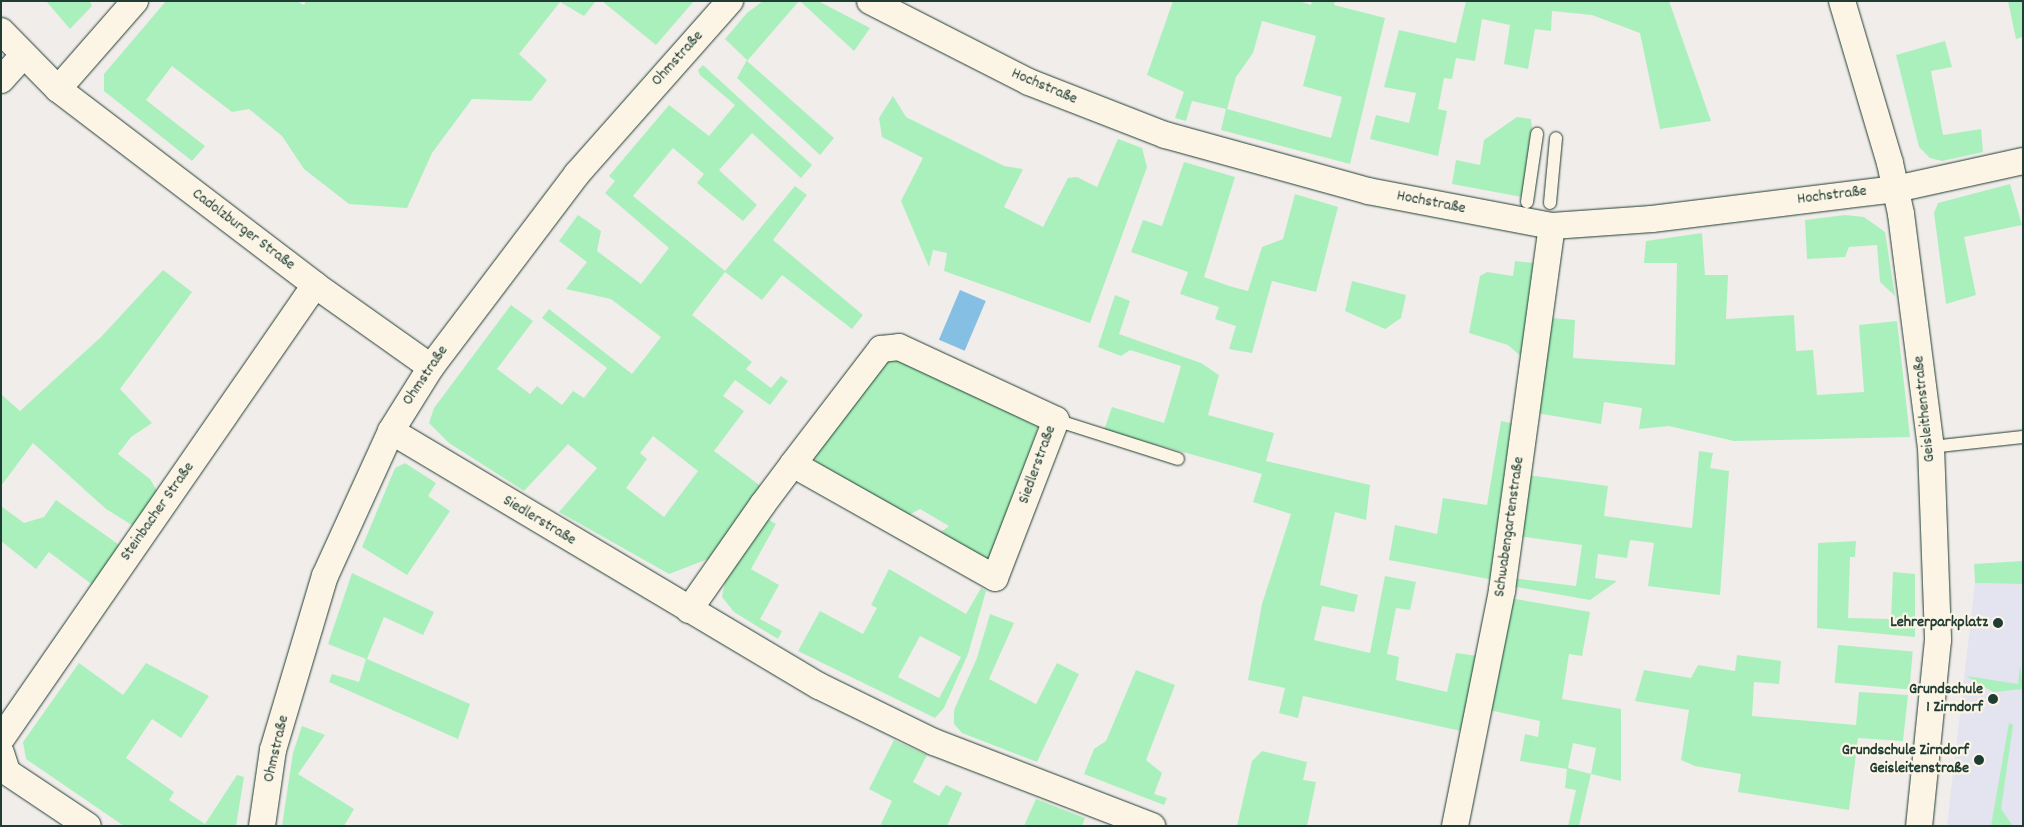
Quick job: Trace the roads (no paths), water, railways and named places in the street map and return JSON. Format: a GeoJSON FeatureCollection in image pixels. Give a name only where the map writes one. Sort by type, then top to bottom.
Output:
{"type":"FeatureCollection","features":[{"type":"Feature","properties":{"kind":"street"},"geometry":{"type":"LineString","coordinates":[[58,89],[135,1]]}},
{"type":"Feature","properties":{"kind":"street","name":"Ohmstraße"},"geometry":{"type":"LineString","coordinates":[[262,826],[274,750],[325,576],[391,431],[430,367],[577,174],[730,1]]}},
{"type":"Feature","properties":{"kind":"street","name":"Hochstraße"},"geometry":{"type":"LineString","coordinates":[[870,1],[1029,82],[1165,135],[1368,191],[1551,215],[1652,219],[1896,189],[2023,161]]}},
{"type":"Feature","properties":{"kind":"street","name":"Geisleithenstraße"},"geometry":{"type":"LineString","coordinates":[[1842,1],[1896,189],[1930,447],[1938,640],[1919,826]]}},
{"type":"Feature","properties":{"kind":"street","name":"Cadolzburger Straße"},"geometry":{"type":"LineString","coordinates":[[1,31],[22,56],[58,89],[315,285],[430,367]]}},
{"type":"Feature","properties":{"kind":"street"},"geometry":{"type":"LineString","coordinates":[[1,80],[22,56]]}},
{"type":"Feature","properties":{"kind":"street","name":"Schwabengartenstraße"},"geometry":{"type":"LineString","coordinates":[[1455,826],[1502,590],[1551,215]]}},
{"type":"Feature","properties":{"kind":"street","name":"Steinbacher Straße"},"geometry":{"type":"LineString","coordinates":[[1,739],[315,285]]}},
{"type":"Feature","properties":{"kind":"street","name":"Siedlerstraße"},"geometry":{"type":"LineString","coordinates":[[688,610],[793,464],[881,349],[900,347],[1056,420],[995,578],[793,464]]}},
{"type":"Feature","properties":{"kind":"street","name":"Siedlerstraße"},"geometry":{"type":"LineString","coordinates":[[391,431],[688,610],[815,683],[934,742],[1152,826]]}},
{"type":"Feature","properties":{"kind":"street"},"geometry":{"type":"LineString","coordinates":[[1,753],[7,772],[88,826]]}},
{"type":"Feature","properties":{"kind":"lane"},"geometry":{"type":"LineString","coordinates":[[1527,202],[1536,134]]}},
{"type":"Feature","properties":{"kind":"lane"},"geometry":{"type":"LineString","coordinates":[[1551,215],[1556,138]]}},
{"type":"Feature","properties":{"kind":"lane"},"geometry":{"type":"LineString","coordinates":[[1056,420],[1178,459]]}},
{"type":"Feature","properties":{"kind":"lane"},"geometry":{"type":"LineString","coordinates":[[1930,447],[2023,437]]}},
{"type":"Feature","properties":{"kind":"water"},"geometry":{"type":"Polygon","coordinates":[[[960,290],[986,301],[965,351],[939,340],[960,290]]]}},
{"type":"Feature","properties":{"kind":"place","name":"Lehrerparkplatz"},"geometry":{"type":"Point","coordinates":[1998,623]}},
{"type":"Feature","properties":{"kind":"place","name":"Grundschule 1 Zirndorf"},"geometry":{"type":"Point","coordinates":[1993,699]}},
{"type":"Feature","properties":{"kind":"place","name":"Grundschule Zirndorf Geisleitenstraße"},"geometry":{"type":"Point","coordinates":[1979,760]}}]}
